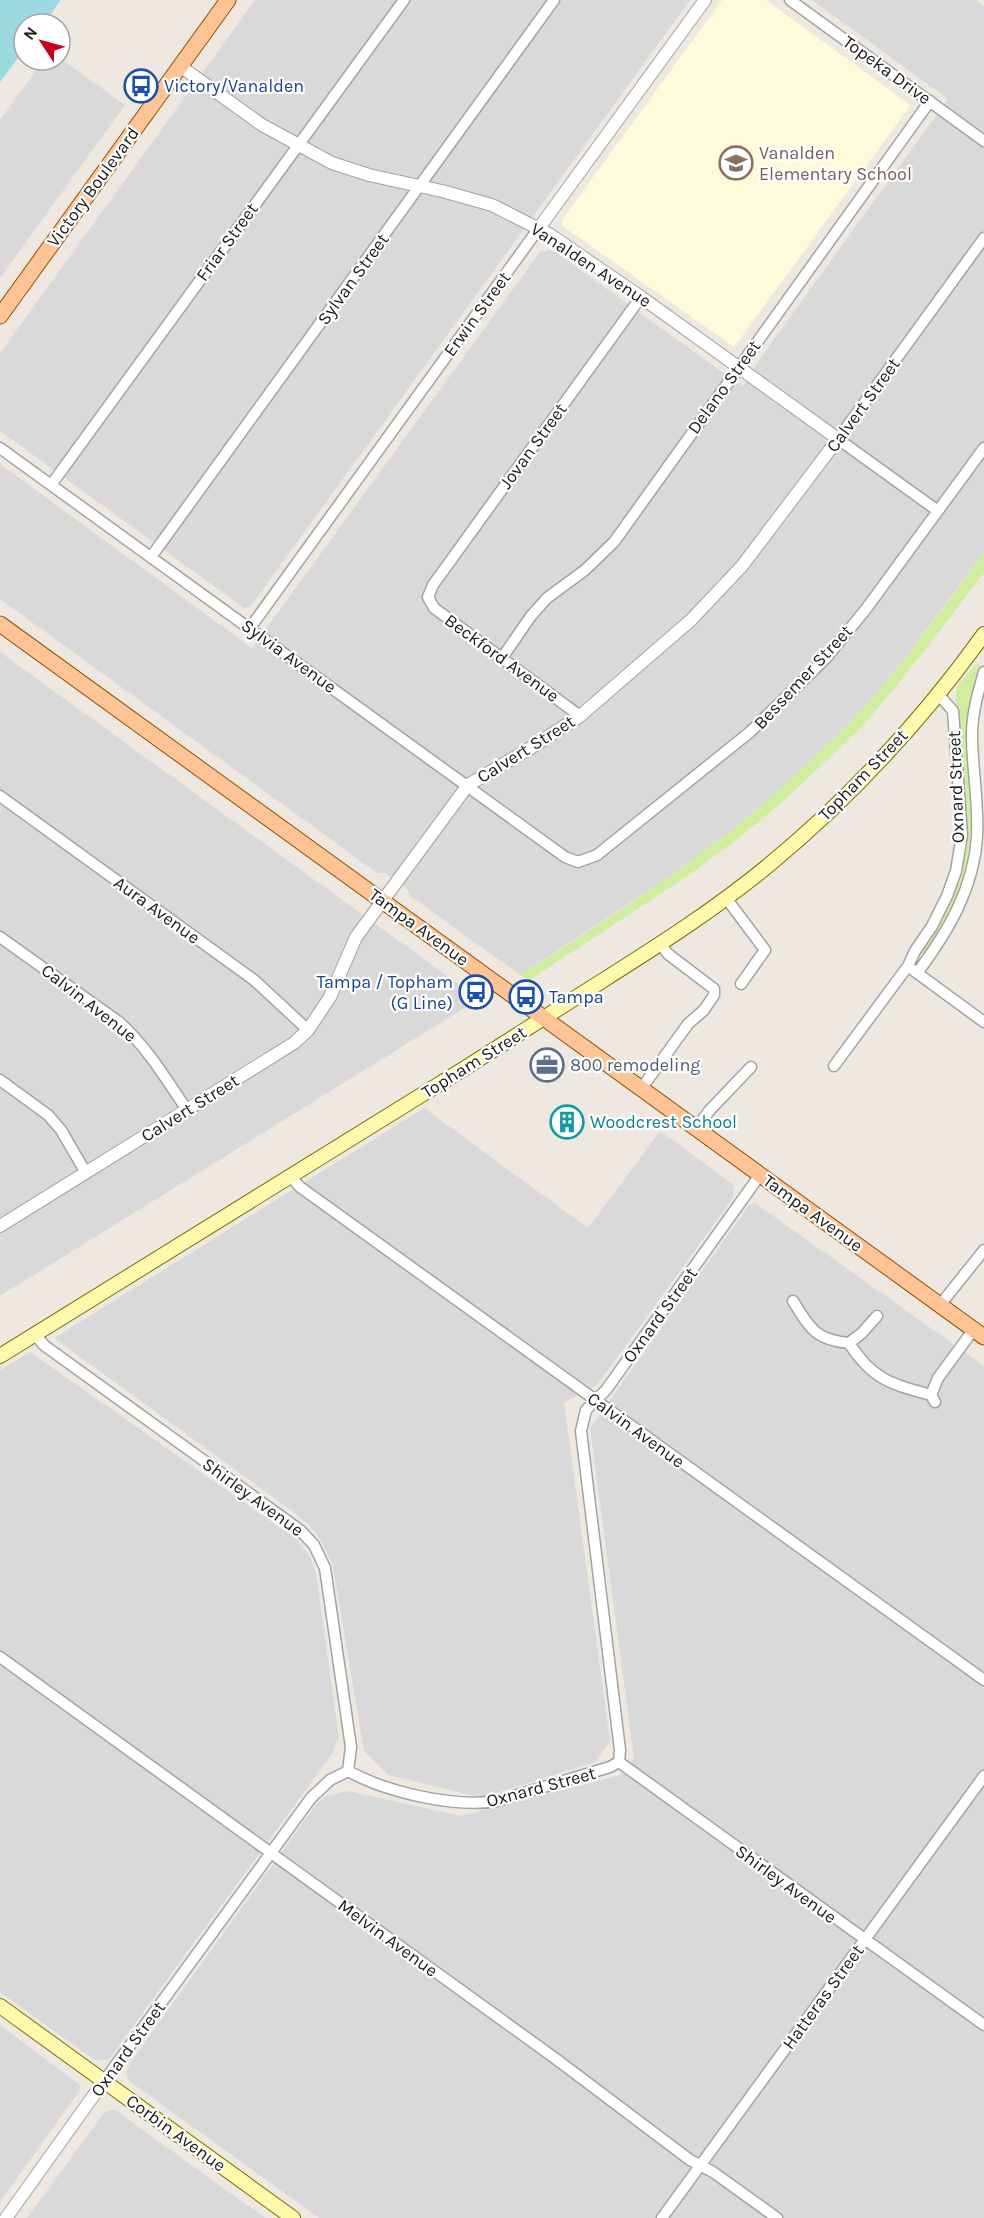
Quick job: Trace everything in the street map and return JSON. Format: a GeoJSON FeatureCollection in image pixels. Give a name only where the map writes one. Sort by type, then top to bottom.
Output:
{"type":"FeatureCollection","features":[{"type":"Feature","properties":{"kind":"main road","name":"Victory Boulevard"},"geometry":{"type":"LineString","coordinates":[[0,316],[228,0]]}},
{"type":"Feature","properties":{"kind":"main road","name":"Tampa Avenue"},"geometry":{"type":"LineString","coordinates":[[0,624],[979,1333]]}},
{"type":"Feature","properties":{"kind":"main road","name":"Topham Street"},"geometry":{"type":"LineString","coordinates":[[0,1356],[661,945],[726,898],[784,852],[846,796],[906,732],[983,638]]}},
{"type":"Feature","properties":{"kind":"main road","name":"Corbin Avenue"},"geometry":{"type":"LineString","coordinates":[[0,2006],[293,2218]]}},
{"type":"Feature","properties":{"kind":"street","name":"Friar Street"},"geometry":{"type":"LineString","coordinates":[[51,485],[404,0]]}},
{"type":"Feature","properties":{"kind":"street","name":"Sylvan Street"},"geometry":{"type":"LineString","coordinates":[[151,557],[555,0]]}},
{"type":"Feature","properties":{"kind":"street","name":"Erwin Street"},"geometry":{"type":"LineString","coordinates":[[250,628],[705,0]]}},
{"type":"Feature","properties":{"kind":"street","name":"Topeka Drive"},"geometry":{"type":"LineString","coordinates":[[790,0],[984,141]]}},
{"type":"Feature","properties":{"kind":"street","name":"Vanalden Avenue"},"geometry":{"type":"LineString","coordinates":[[180,66],[262,125],[332,163],[369,175],[442,191],[492,206],[539,228],[641,297],[938,511]]}},
{"type":"Feature","properties":{"kind":"street","name":"Delano Street"},"geometry":{"type":"LineString","coordinates":[[502,658],[531,616],[547,598],[585,570],[614,542],[930,101]]}},
{"type":"Feature","properties":{"kind":"street","name":"Calvert Street"},"geometry":{"type":"LineString","coordinates":[[0,1226],[294,1043],[308,1030],[330,997],[351,944],[468,784],[580,716],[691,620],[735,574],[838,439],[984,238]]}},
{"type":"Feature","properties":{"kind":"street","name":"Jovan Street"},"geometry":{"type":"LineString","coordinates":[[428,597],[433,585],[641,297]]}},
{"type":"Feature","properties":{"kind":"street","name":"Sylvia Avenue"},"geometry":{"type":"LineString","coordinates":[[0,448],[566,857],[578,862]]}},
{"type":"Feature","properties":{"kind":"street","name":"Bessemer Street"},"geometry":{"type":"LineString","coordinates":[[578,862],[597,855],[750,732],[826,658],[866,609],[984,448]]}},
{"type":"Feature","properties":{"kind":"street","name":"Beckford Avenue"},"geometry":{"type":"LineString","coordinates":[[428,597],[434,608],[580,716]]}},
{"type":"Feature","properties":{"kind":"street","name":"Oxnard Street"},"geometry":{"type":"LineString","coordinates":[[834,1066],[913,969],[935,949],[956,913],[970,878],[977,835],[972,734],[976,697],[984,672]]}},
{"type":"Feature","properties":{"kind":"street","name":"Oxnard Street"},"geometry":{"type":"LineString","coordinates":[[913,969],[915,951],[932,926],[947,896],[956,871],[962,835],[953,711],[938,694]]}},
{"type":"Feature","properties":{"kind":"street","name":"Aura Avenue"},"geometry":{"type":"LineString","coordinates":[[0,796],[254,980],[308,1030]]}},
{"type":"Feature","properties":{"kind":"street"},"geometry":{"type":"LineString","coordinates":[[726,898],[765,950],[741,984]]}},
{"type":"Feature","properties":{"kind":"street","name":"Calvin Avenue"},"geometry":{"type":"LineString","coordinates":[[0,937],[119,1022],[144,1048],[187,1110]]}},
{"type":"Feature","properties":{"kind":"street"},"geometry":{"type":"LineString","coordinates":[[641,1089],[688,1024],[704,1010],[714,994],[714,988],[668,954],[661,945]]}},
{"type":"Feature","properties":{"kind":"street"},"geometry":{"type":"LineString","coordinates":[[913,969],[984,1022]]}},
{"type":"Feature","properties":{"kind":"street"},"geometry":{"type":"LineString","coordinates":[[696,1129],[751,1067]]}},
{"type":"Feature","properties":{"kind":"street"},"geometry":{"type":"LineString","coordinates":[[0,1080],[48,1115],[61,1130],[86,1173]]}},
{"type":"Feature","properties":{"kind":"street","name":"Oxnard Street"},"geometry":{"type":"LineString","coordinates":[[6,2218],[322,1786],[348,1771],[369,1783],[387,1789],[460,1803],[478,1804],[497,1801],[565,1781],[619,1762],[620,1750],[581,1431],[586,1410],[606,1390],[760,1175]]}},
{"type":"Feature","properties":{"kind":"street","name":"Calvin Avenue"},"geometry":{"type":"LineString","coordinates":[[290,1176],[300,1187],[594,1401],[984,1680]]}},
{"type":"Feature","properties":{"kind":"street"},"geometry":{"type":"LineString","coordinates":[[940,1305],[984,1250]]}},
{"type":"Feature","properties":{"kind":"street"},"geometry":{"type":"LineString","coordinates":[[793,1301],[809,1328],[822,1338],[849,1343],[868,1369],[882,1379],[933,1398],[938,1378],[979,1333]]}},
{"type":"Feature","properties":{"kind":"street"},"geometry":{"type":"LineString","coordinates":[[849,1343],[862,1333],[877,1316]]}},
{"type":"Feature","properties":{"kind":"street","name":"Shirley Avenue"},"geometry":{"type":"LineString","coordinates":[[34,1334],[45,1346],[300,1530],[314,1545],[325,1568],[332,1611],[351,1747],[348,1771]]}},
{"type":"Feature","properties":{"kind":"street","name":"Melvin Avenue"},"geometry":{"type":"LineString","coordinates":[[0,1657],[700,2166],[713,2172],[777,2218]]}},
{"type":"Feature","properties":{"kind":"street","name":"Shirley Avenue"},"geometry":{"type":"LineString","coordinates":[[619,1762],[984,2025]]}},
{"type":"Feature","properties":{"kind":"street","name":"Hatteras Street"},"geometry":{"type":"LineString","coordinates":[[662,2218],[984,1776]]}},
{"type":"Feature","properties":{"kind":"shaded area"},"geometry":{"type":"Polygon","coordinates":[[[255,0],[690,0],[250,607],[244,608],[0,431],[0,353],[255,0]]]}},
{"type":"Feature","properties":{"kind":"shaded area","name":"Vanalden Elementary School"},"geometry":{"type":"Polygon","coordinates":[[[722,0],[766,0],[910,106],[734,347],[562,224],[562,220],[722,0]]]}},
{"type":"Feature","properties":{"kind":"shaded area"},"geometry":{"type":"Polygon","coordinates":[[[812,0],[976,0],[984,6],[984,552],[902,662],[854,719],[780,790],[683,868],[520,975],[409,895],[408,890],[385,873],[377,873],[0,599],[0,464],[252,648],[540,252],[550,250],[557,253],[743,387],[759,360],[948,99],[812,0]]]}},
{"type":"Feature","properties":{"kind":"shaded area"},"geometry":{"type":"Polygon","coordinates":[[[72,67],[125,105],[0,278],[0,120],[35,72],[72,72],[72,67]]]}},
{"type":"Feature","properties":{"kind":"shaded area"},"geometry":{"type":"Polygon","coordinates":[[[0,652],[479,999],[0,1296],[0,652]]]}},
{"type":"Feature","properties":{"kind":"shaded area"},"geometry":{"type":"Polygon","coordinates":[[[424,1108],[588,1228],[660,1131],[734,1185],[733,1198],[597,1385],[564,1403],[610,1741],[595,1762],[487,1796],[470,1795],[388,1775],[364,1751],[333,1566],[322,1542],[310,1526],[54,1338],[424,1108]]]}},
{"type":"Feature","properties":{"kind":"shaded area"},"geometry":{"type":"Polygon","coordinates":[[[755,1203],[984,1366],[984,2218],[319,2218],[129,2081],[126,2073],[130,2063],[317,1803],[326,1796],[348,1791],[461,1816],[620,1775],[634,1758],[590,1428],[749,1205],[755,1203]]]}},
{"type":"Feature","properties":{"kind":"shaded area"},"geometry":{"type":"Polygon","coordinates":[[[30,1352],[296,1539],[309,1555],[316,1573],[339,1738],[332,1754],[109,2059],[96,2061],[0,1992],[0,1370],[30,1352]]]}},
{"type":"Feature","properties":{"kind":"shaded area"},"geometry":{"type":"Polygon","coordinates":[[[0,2025],[80,2085],[80,2090],[0,2202],[0,2025]]]}},
{"type":"Feature","properties":{"kind":"shaded area"},"geometry":{"type":"Polygon","coordinates":[[[115,2110],[265,2218],[27,2218],[104,2113],[115,2110]]]}},
{"type":"Feature","properties":{"kind":"green space"},"geometry":{"type":"Polygon","coordinates":[[[984,552],[984,573],[910,669],[863,726],[788,797],[744,834],[689,875],[528,981],[520,975],[672,874],[778,791],[845,728],[872,697],[922,636],[984,552]]]}},
{"type":"Feature","properties":{"kind":"green space"},"geometry":{"type":"Polygon","coordinates":[[[977,663],[981,666],[971,698],[967,749],[971,828],[966,872],[952,914],[924,955],[920,951],[957,878],[956,690],[977,663]]]}},
{"type":"Feature","properties":{"kind":"water"},"geometry":{"type":"Polygon","coordinates":[[[0,0],[61,0],[52,12],[12,12],[12,66],[0,82],[0,0]]]}},
{"type":"Feature","properties":{"kind":"place","name":"Victory/Vanalden"},"geometry":{"type":"Point","coordinates":[141,86]}},
{"type":"Feature","properties":{"kind":"place","name":"Vanalden Elementary School"},"geometry":{"type":"Point","coordinates":[736,163]}},
{"type":"Feature","properties":{"kind":"place","name":"Tampa / Topham (G Line)"},"geometry":{"type":"Point","coordinates":[476,992]}},
{"type":"Feature","properties":{"kind":"place","name":"Tampa"},"geometry":{"type":"Point","coordinates":[526,997]}},
{"type":"Feature","properties":{"kind":"place","name":"800 remodeling"},"geometry":{"type":"Point","coordinates":[547,1065]}},
{"type":"Feature","properties":{"kind":"place","name":"Woodcrest School"},"geometry":{"type":"Point","coordinates":[567,1122]}}]}
